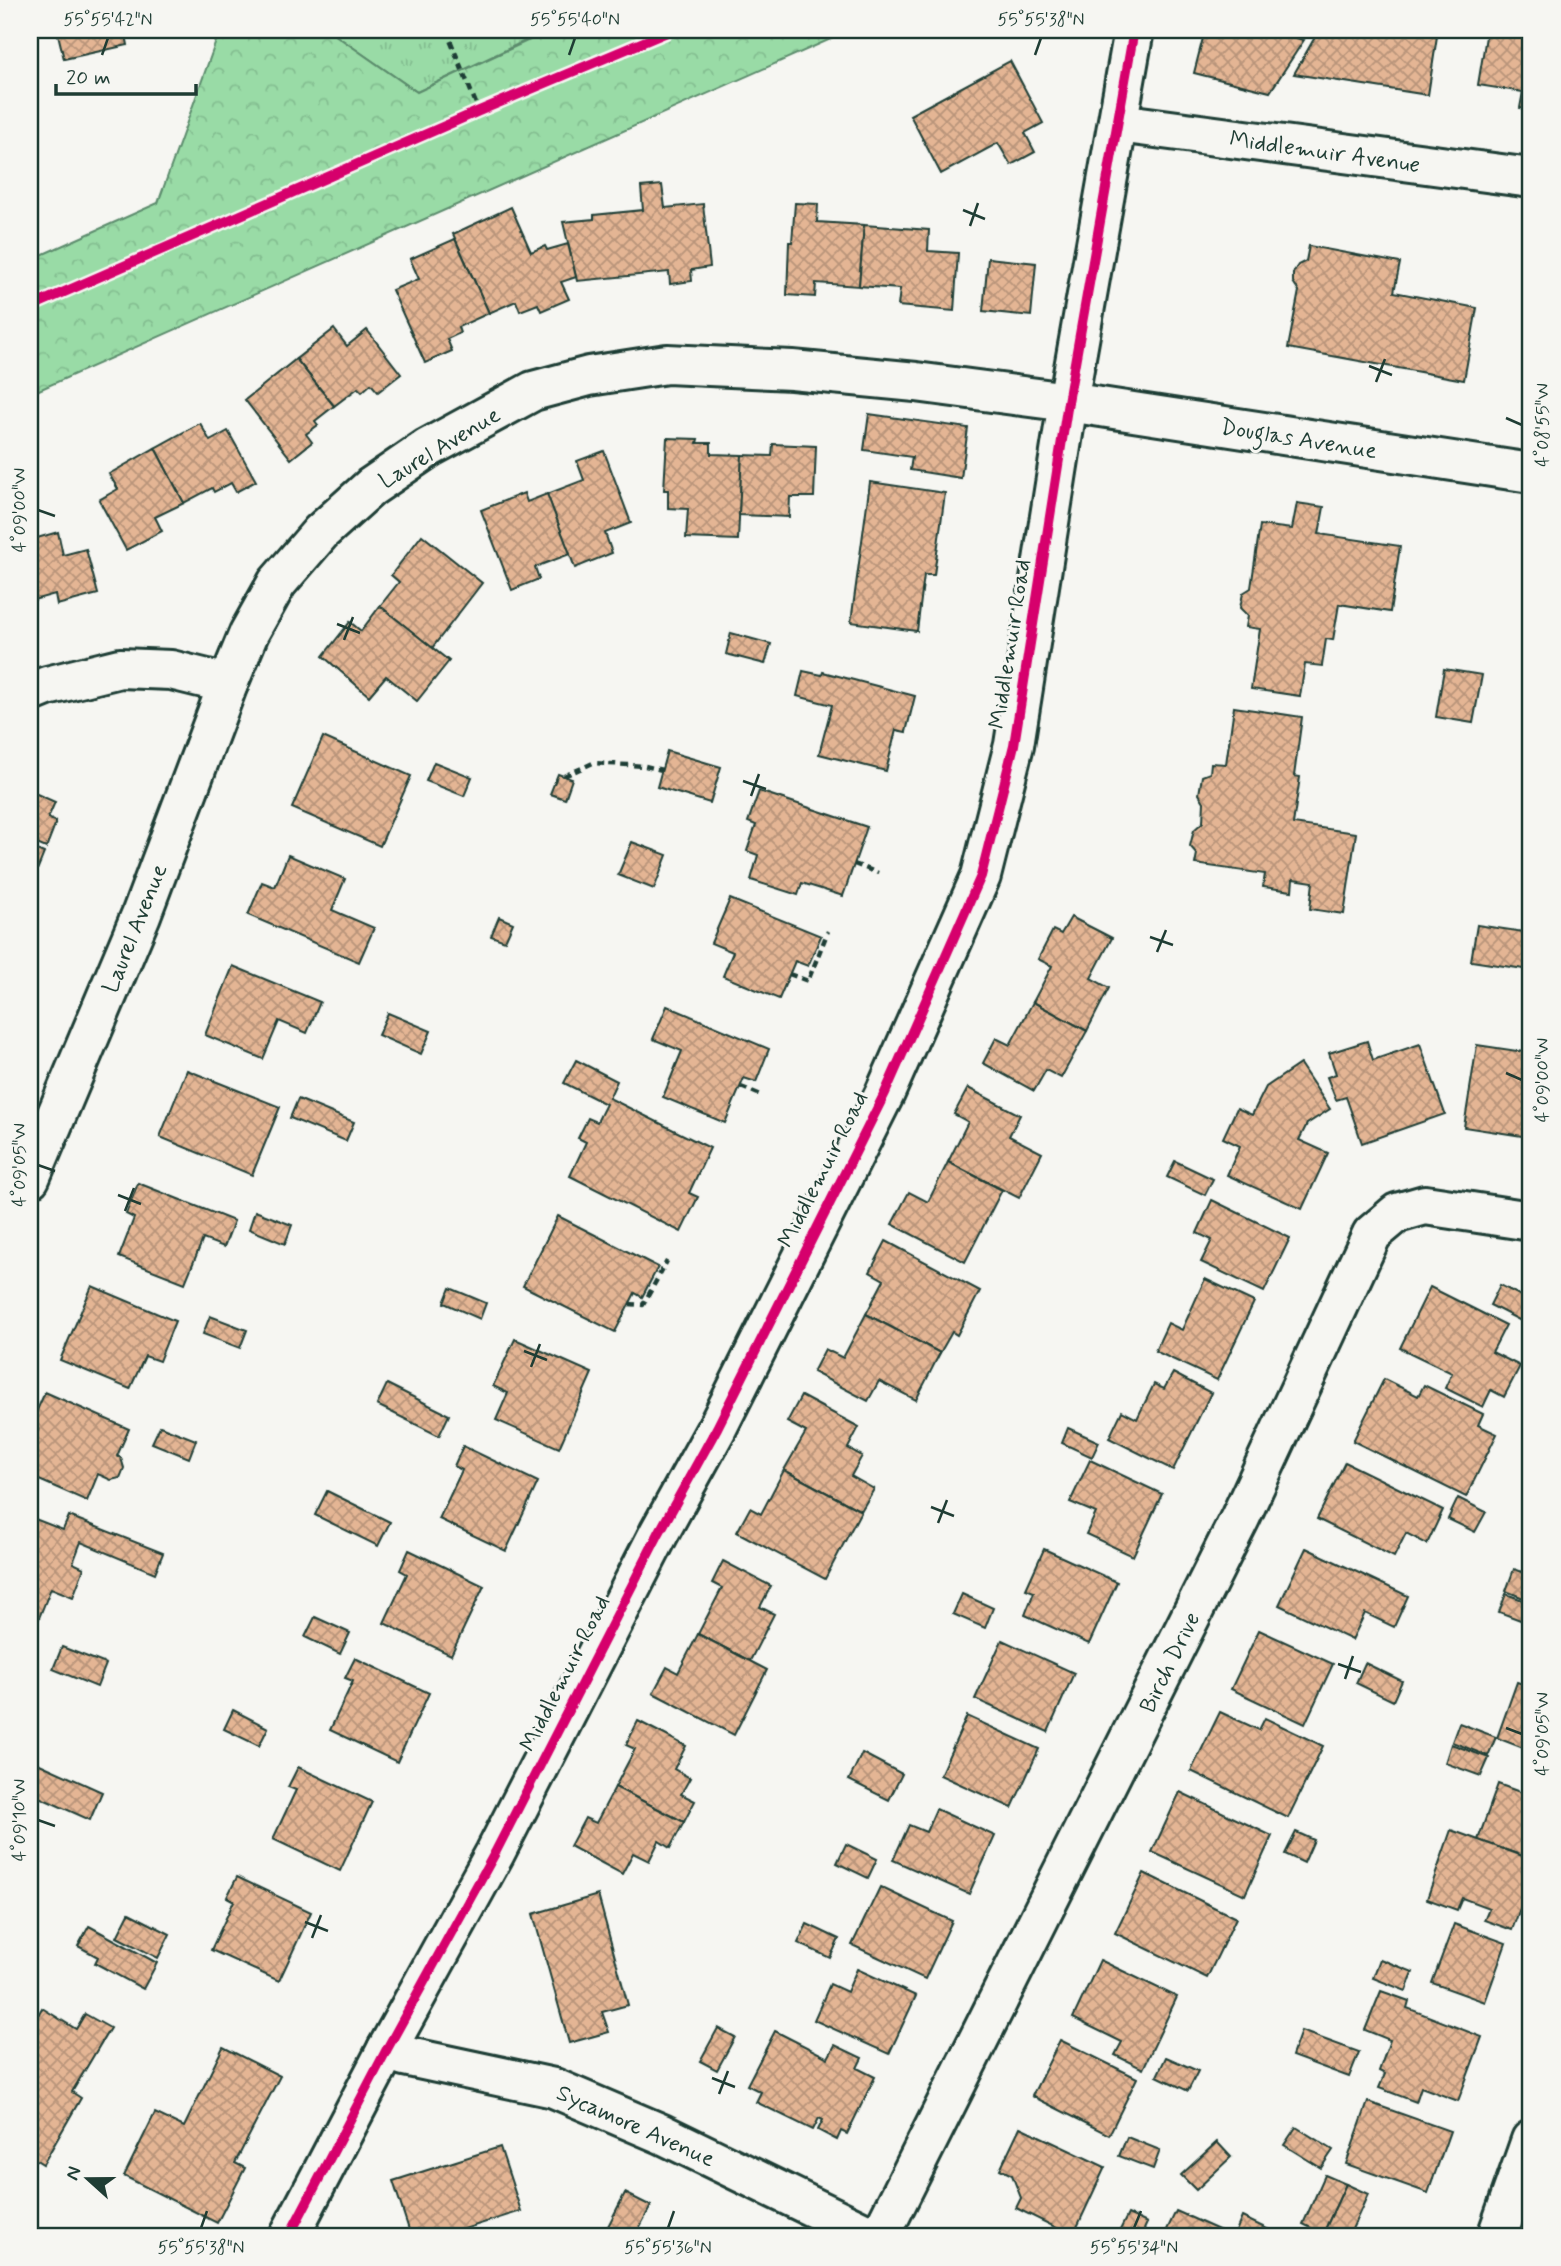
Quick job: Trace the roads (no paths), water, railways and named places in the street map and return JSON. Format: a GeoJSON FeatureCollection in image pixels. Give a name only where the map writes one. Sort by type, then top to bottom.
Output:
{"type":"FeatureCollection","features":[{"type":"Feature","properties":{"kind":"street","name":"Middlemuir Road"},"geometry":{"type":"LineString","coordinates":[[289,2236],[387,2049],[495,1853],[652,1545],[717,1428],[885,1093],[981,876],[1014,745],[1068,402],[1134,30]]}},
{"type":"Feature","properties":{"kind":"street","name":"Middlemuir Avenue"},"geometry":{"type":"LineString","coordinates":[[1118,123],[1531,178]]}},
{"type":"Feature","properties":{"kind":"street","name":"Laurel Avenue"},"geometry":{"type":"LineString","coordinates":[[30,1178],[141,915],[249,633],[277,583],[321,532],[371,487],[428,448],[533,391],[589,376],[667,364],[792,370],[1068,402]]}},
{"type":"Feature","properties":{"kind":"street","name":"Douglas Avenue"},"geometry":{"type":"LineString","coordinates":[[1068,402],[1531,473]]}},
{"type":"Feature","properties":{"kind":"street"},"geometry":{"type":"LineString","coordinates":[[30,693],[47,686],[120,668],[171,670],[228,684]]}},
{"type":"Feature","properties":{"kind":"street","name":"Birch Drive"},"geometry":{"type":"LineString","coordinates":[[880,2236],[1228,1541],[1372,1234],[1397,1213],[1424,1205],[1531,1221]]}},
{"type":"Feature","properties":{"kind":"street","name":"Sycamore Avenue"},"geometry":{"type":"LineString","coordinates":[[387,2049],[404,2056],[554,2088],[662,2134],[872,2236]]}},
{"type":"Feature","properties":{"kind":"street"},"geometry":{"type":"LineString","coordinates":[[1497,2236],[1531,2140]]}}]}
